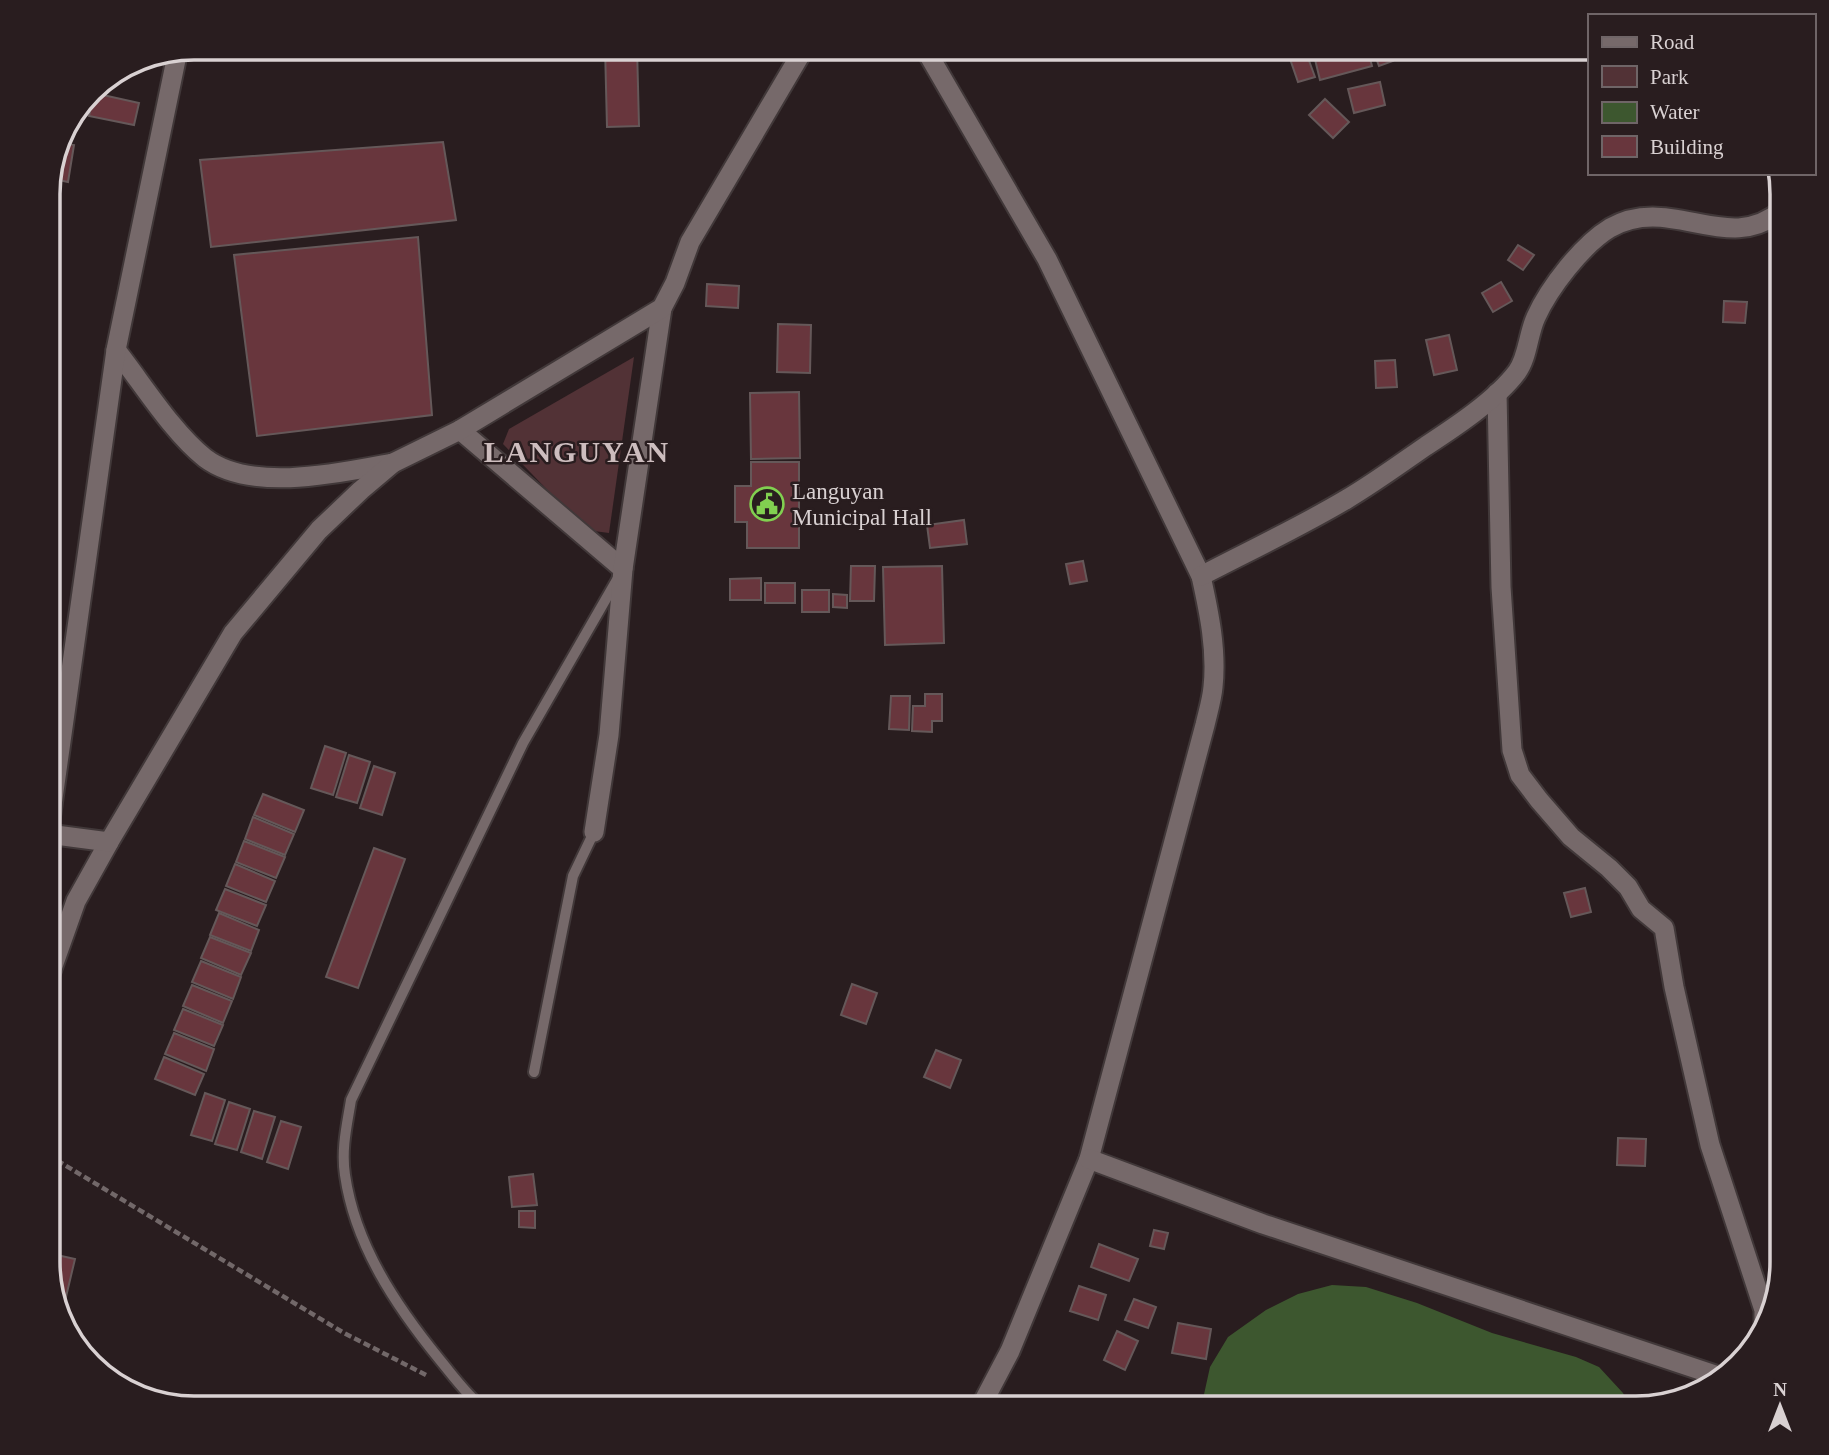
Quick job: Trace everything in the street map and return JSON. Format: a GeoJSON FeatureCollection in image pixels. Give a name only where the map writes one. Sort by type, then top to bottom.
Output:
{"type":"FeatureCollection","features":[{"type":"Feature","properties":{"kind":"street"},"geometry":{"type":"LineString","coordinates":[[594,832],[609,735],[623,569],[662,309],[690,242],[797,60]]}},
{"type":"Feature","properties":{"kind":"street"},"geometry":{"type":"LineString","coordinates":[[931,60],[1046,259],[1201,576],[1214,655],[1213,687],[1089,1159],[1010,1351],[986,1396]]}},
{"type":"Feature","properties":{"kind":"street"},"geometry":{"type":"LineString","coordinates":[[60,749],[116,350],[176,61]]}},
{"type":"Feature","properties":{"kind":"street"},"geometry":{"type":"LineString","coordinates":[[1201,576],[1346,499],[1449,431],[1497,393],[1518,371],[1535,318],[1550,291],[1585,248],[1608,229],[1632,218],[1653,216],[1681,219],[1712,227],[1747,229],[1770,220]]}},
{"type":"Feature","properties":{"kind":"street"},"geometry":{"type":"LineString","coordinates":[[60,943],[76,901],[233,632],[319,530],[393,463],[460,430],[662,309]]}},
{"type":"Feature","properties":{"kind":"street"},"geometry":{"type":"LineString","coordinates":[[116,350],[183,436],[206,459],[236,472],[264,478],[292,477],[333,474],[393,463]]}},
{"type":"Feature","properties":{"kind":"street"},"geometry":{"type":"LineString","coordinates":[[1497,393],[1501,587],[1511,750],[1520,775],[1539,800],[1572,837],[1609,867],[1628,887],[1641,909],[1664,928],[1674,987],[1710,1145],[1762,1304]]}},
{"type":"Feature","properties":{"kind":"street"},"geometry":{"type":"LineString","coordinates":[[460,430],[623,569]]}},
{"type":"Feature","properties":{"kind":"street"},"geometry":{"type":"LineString","coordinates":[[60,836],[109,842]]}},
{"type":"Feature","properties":{"kind":"street"},"geometry":{"type":"LineString","coordinates":[[1089,1159],[1263,1224],[1710,1373]]}},
{"type":"Feature","properties":{"kind":"lane"},"geometry":{"type":"LineString","coordinates":[[469,1396],[410,1322],[370,1258],[352,1211],[344,1173],[344,1139],[351,1100],[517,755],[623,569]]}},
{"type":"Feature","properties":{"kind":"lane"},"geometry":{"type":"LineString","coordinates":[[534,1073],[573,876],[594,832]]}},
{"type":"Feature","properties":{"kind":"path"},"geometry":{"type":"LineString","coordinates":[[60,1162],[344,1333],[435,1380]]}},
{"type":"Feature","properties":{"kind":"green space"},"geometry":{"type":"Polygon","coordinates":[[[634,357],[609,533],[586,530],[503,444],[509,429],[634,357]]]}},
{"type":"Feature","properties":{"kind":"water"},"geometry":{"type":"Polygon","coordinates":[[[1332,1285],[1366,1287],[1417,1303],[1492,1333],[1576,1357],[1599,1367],[1625,1396],[1204,1396],[1210,1367],[1228,1337],[1266,1310],[1298,1294],[1332,1285]]]}},
{"type":"Feature","properties":{"kind":"building"},"geometry":{"type":"Polygon","coordinates":[[[605,60],[637,60],[639,126],[607,127],[605,60]]]}},
{"type":"Feature","properties":{"kind":"building"},"geometry":{"type":"Polygon","coordinates":[[[1290,60],[1309,60],[1315,77],[1298,82],[1290,60]]]}},
{"type":"Feature","properties":{"kind":"building"},"geometry":{"type":"Polygon","coordinates":[[[1315,60],[1370,60],[1372,66],[1320,80],[1315,60]]]}},
{"type":"Feature","properties":{"kind":"building"},"geometry":{"type":"Polygon","coordinates":[[[1377,60],[1393,60],[1393,61],[1379,66],[1377,60]]]}},
{"type":"Feature","properties":{"kind":"building"},"geometry":{"type":"Polygon","coordinates":[[[1380,82],[1385,105],[1354,113],[1348,89],[1380,82]]]}},
{"type":"Feature","properties":{"kind":"building"},"geometry":{"type":"Polygon","coordinates":[[[103,95],[139,103],[134,125],[89,116],[91,108],[103,95]]]}},
{"type":"Feature","properties":{"kind":"building"},"geometry":{"type":"Polygon","coordinates":[[[1325,99],[1349,122],[1333,138],[1309,115],[1325,99]]]}},
{"type":"Feature","properties":{"kind":"building"},"geometry":{"type":"Polygon","coordinates":[[[443,142],[456,220],[211,247],[200,160],[443,142]]]}},
{"type":"Feature","properties":{"kind":"building"},"geometry":{"type":"Polygon","coordinates":[[[69,144],[74,145],[68,182],[60,180],[69,144]]]}},
{"type":"Feature","properties":{"kind":"building"},"geometry":{"type":"Polygon","coordinates":[[[418,237],[432,415],[257,436],[234,255],[418,237]]]}},
{"type":"Feature","properties":{"kind":"building"},"geometry":{"type":"Polygon","coordinates":[[[1518,245],[1534,255],[1523,270],[1508,260],[1518,245]]]}},
{"type":"Feature","properties":{"kind":"building"},"geometry":{"type":"Polygon","coordinates":[[[1501,282],[1512,301],[1493,312],[1482,293],[1501,282]]]}},
{"type":"Feature","properties":{"kind":"building"},"geometry":{"type":"Polygon","coordinates":[[[707,284],[739,286],[738,308],[706,306],[707,284]]]}},
{"type":"Feature","properties":{"kind":"building"},"geometry":{"type":"Polygon","coordinates":[[[1724,301],[1747,302],[1745,323],[1723,322],[1724,301]]]}},
{"type":"Feature","properties":{"kind":"building"},"geometry":{"type":"Polygon","coordinates":[[[778,324],[811,325],[810,373],[777,372],[778,324]]]}},
{"type":"Feature","properties":{"kind":"building"},"geometry":{"type":"Polygon","coordinates":[[[1449,335],[1457,370],[1434,375],[1426,340],[1449,335]]]}},
{"type":"Feature","properties":{"kind":"building"},"geometry":{"type":"Polygon","coordinates":[[[1395,360],[1397,387],[1376,388],[1375,361],[1395,360]]]}},
{"type":"Feature","properties":{"kind":"building"},"geometry":{"type":"Polygon","coordinates":[[[799,392],[800,458],[751,459],[750,393],[799,392]]]}},
{"type":"Feature","properties":{"kind":"building","name":"Languyan Municipal Hall"},"geometry":{"type":"Polygon","coordinates":[[[751,462],[799,462],[799,548],[747,548],[747,522],[735,522],[735,486],[751,486],[751,462]]]}},
{"type":"Feature","properties":{"kind":"building"},"geometry":{"type":"Polygon","coordinates":[[[964,520],[967,544],[930,548],[927,525],[964,520]]]}},
{"type":"Feature","properties":{"kind":"building"},"geometry":{"type":"Polygon","coordinates":[[[1083,561],[1087,581],[1070,584],[1066,564],[1083,561]]]}},
{"type":"Feature","properties":{"kind":"building"},"geometry":{"type":"Polygon","coordinates":[[[851,566],[875,566],[874,601],[850,601],[851,566]]]}},
{"type":"Feature","properties":{"kind":"building"},"geometry":{"type":"Polygon","coordinates":[[[942,566],[944,643],[885,645],[883,567],[942,566]]]}},
{"type":"Feature","properties":{"kind":"building"},"geometry":{"type":"Polygon","coordinates":[[[761,578],[761,600],[730,600],[730,579],[761,578]]]}},
{"type":"Feature","properties":{"kind":"building"},"geometry":{"type":"Polygon","coordinates":[[[765,583],[795,583],[795,603],[765,603],[765,583]]]}},
{"type":"Feature","properties":{"kind":"building"},"geometry":{"type":"Polygon","coordinates":[[[802,590],[829,590],[829,612],[802,612],[802,590]]]}},
{"type":"Feature","properties":{"kind":"building"},"geometry":{"type":"Polygon","coordinates":[[[833,594],[847,595],[847,608],[833,607],[833,594]]]}},
{"type":"Feature","properties":{"kind":"building"},"geometry":{"type":"Polygon","coordinates":[[[925,694],[942,694],[942,721],[932,721],[932,732],[912,731],[913,706],[925,706],[925,694]]]}},
{"type":"Feature","properties":{"kind":"building"},"geometry":{"type":"Polygon","coordinates":[[[891,696],[910,696],[909,730],[889,729],[891,696]]]}},
{"type":"Feature","properties":{"kind":"building"},"geometry":{"type":"Polygon","coordinates":[[[325,746],[346,753],[333,795],[311,788],[325,746]]]}},
{"type":"Feature","properties":{"kind":"building"},"geometry":{"type":"Polygon","coordinates":[[[349,755],[370,762],[357,803],[336,797],[349,755]]]}},
{"type":"Feature","properties":{"kind":"building"},"geometry":{"type":"Polygon","coordinates":[[[374,766],[395,773],[382,815],[360,808],[374,766]]]}},
{"type":"Feature","properties":{"kind":"building"},"geometry":{"type":"Polygon","coordinates":[[[263,794],[304,810],[295,832],[254,815],[263,794]]]}},
{"type":"Feature","properties":{"kind":"building"},"geometry":{"type":"Polygon","coordinates":[[[253,817],[294,834],[285,855],[245,839],[253,817]]]}},
{"type":"Feature","properties":{"kind":"building"},"geometry":{"type":"Polygon","coordinates":[[[244,841],[285,857],[276,878],[236,862],[244,841]]]}},
{"type":"Feature","properties":{"kind":"building"},"geometry":{"type":"Polygon","coordinates":[[[374,848],[405,859],[358,988],[326,977],[374,848]]]}},
{"type":"Feature","properties":{"kind":"building"},"geometry":{"type":"Polygon","coordinates":[[[235,864],[275,881],[266,902],[226,886],[235,864]]]}},
{"type":"Feature","properties":{"kind":"building"},"geometry":{"type":"Polygon","coordinates":[[[1585,888],[1591,912],[1571,917],[1564,893],[1585,888]]]}},
{"type":"Feature","properties":{"kind":"building"},"geometry":{"type":"Polygon","coordinates":[[[225,889],[266,905],[257,926],[216,910],[225,889]]]}},
{"type":"Feature","properties":{"kind":"building"},"geometry":{"type":"Polygon","coordinates":[[[219,913],[259,930],[251,951],[210,935],[219,913]]]}},
{"type":"Feature","properties":{"kind":"building"},"geometry":{"type":"Polygon","coordinates":[[[210,937],[251,953],[241,975],[201,958],[210,937]]]}},
{"type":"Feature","properties":{"kind":"building"},"geometry":{"type":"Polygon","coordinates":[[[201,961],[241,977],[233,999],[192,982],[201,961]]]}},
{"type":"Feature","properties":{"kind":"building"},"geometry":{"type":"Polygon","coordinates":[[[852,984],[877,993],[866,1024],[841,1015],[852,984]]]}},
{"type":"Feature","properties":{"kind":"building"},"geometry":{"type":"Polygon","coordinates":[[[192,985],[232,1001],[223,1023],[183,1006],[192,985]]]}},
{"type":"Feature","properties":{"kind":"building"},"geometry":{"type":"Polygon","coordinates":[[[183,1009],[223,1025],[214,1046],[174,1030],[183,1009]]]}},
{"type":"Feature","properties":{"kind":"building"},"geometry":{"type":"Polygon","coordinates":[[[174,1033],[214,1049],[206,1071],[165,1054],[174,1033]]]}},
{"type":"Feature","properties":{"kind":"building"},"geometry":{"type":"Polygon","coordinates":[[[936,1050],[961,1060],[950,1088],[924,1077],[936,1050]]]}},
{"type":"Feature","properties":{"kind":"building"},"geometry":{"type":"Polygon","coordinates":[[[164,1057],[204,1074],[195,1095],[155,1079],[164,1057]]]}},
{"type":"Feature","properties":{"kind":"building"},"geometry":{"type":"Polygon","coordinates":[[[205,1093],[225,1100],[212,1141],[191,1135],[205,1093]]]}},
{"type":"Feature","properties":{"kind":"building"},"geometry":{"type":"Polygon","coordinates":[[[229,1102],[250,1109],[237,1150],[215,1144],[229,1102]]]}},
{"type":"Feature","properties":{"kind":"building"},"geometry":{"type":"Polygon","coordinates":[[[254,1111],[275,1117],[262,1159],[241,1152],[254,1111]]]}},
{"type":"Feature","properties":{"kind":"building"},"geometry":{"type":"Polygon","coordinates":[[[281,1121],[301,1127],[288,1169],[267,1162],[281,1121]]]}},
{"type":"Feature","properties":{"kind":"building"},"geometry":{"type":"Polygon","coordinates":[[[1618,1138],[1646,1139],[1645,1166],[1617,1165],[1618,1138]]]}},
{"type":"Feature","properties":{"kind":"building"},"geometry":{"type":"Polygon","coordinates":[[[533,1174],[537,1205],[512,1207],[509,1177],[533,1174]]]}},
{"type":"Feature","properties":{"kind":"building"},"geometry":{"type":"Polygon","coordinates":[[[519,1211],[535,1211],[535,1228],[519,1227],[519,1211]]]}},
{"type":"Feature","properties":{"kind":"building"},"geometry":{"type":"Polygon","coordinates":[[[1154,1230],[1168,1233],[1164,1249],[1150,1246],[1154,1230]]]}},
{"type":"Feature","properties":{"kind":"building"},"geometry":{"type":"Polygon","coordinates":[[[1099,1244],[1138,1259],[1129,1281],[1091,1267],[1099,1244]]]}},
{"type":"Feature","properties":{"kind":"building"},"geometry":{"type":"Polygon","coordinates":[[[60,1256],[75,1259],[65,1300],[60,1256]]]}},
{"type":"Feature","properties":{"kind":"building"},"geometry":{"type":"Polygon","coordinates":[[[1079,1286],[1106,1295],[1098,1320],[1070,1311],[1079,1286]]]}},
{"type":"Feature","properties":{"kind":"building"},"geometry":{"type":"Polygon","coordinates":[[[1134,1299],[1156,1307],[1148,1328],[1125,1320],[1134,1299]]]}},
{"type":"Feature","properties":{"kind":"building"},"geometry":{"type":"Polygon","coordinates":[[[1178,1323],[1211,1329],[1206,1359],[1172,1353],[1178,1323]]]}},
{"type":"Feature","properties":{"kind":"building"},"geometry":{"type":"Polygon","coordinates":[[[1117,1331],[1138,1341],[1125,1370],[1104,1360],[1117,1331]]]}},
{"type":"Feature","properties":{"kind":"place","name":"Languyan Municipal Hall"},"geometry":{"type":"Point","coordinates":[767,504]}},
{"type":"Feature","properties":{"kind":"district","name":"LANGUYAN"},"geometry":{"type":"Point","coordinates":[577,452]}}]}
